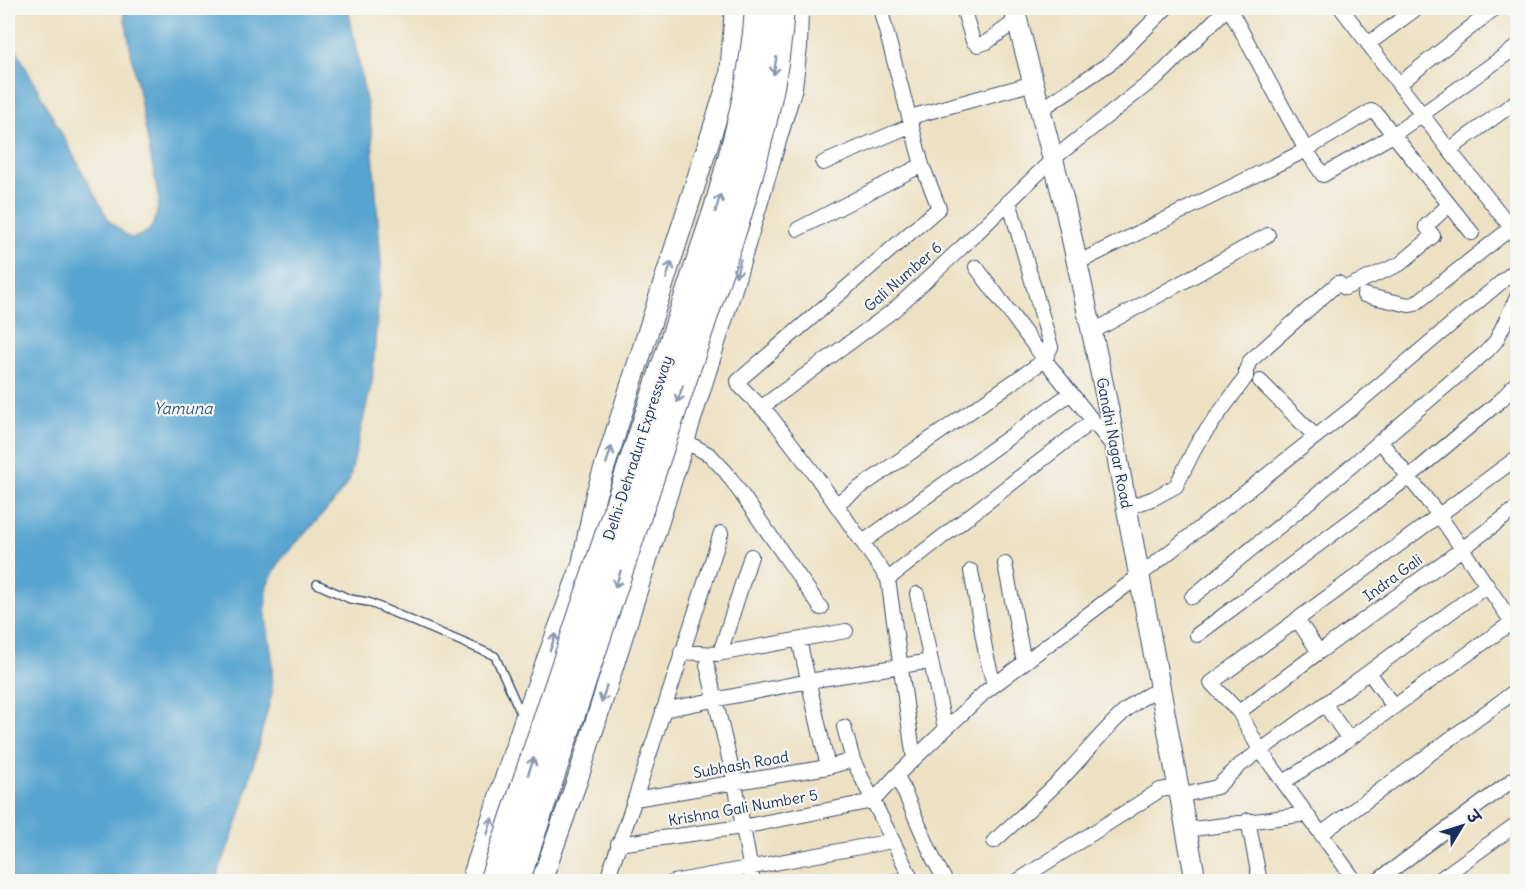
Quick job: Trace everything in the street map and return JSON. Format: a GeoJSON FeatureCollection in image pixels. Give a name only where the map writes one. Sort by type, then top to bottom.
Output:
{"type":"FeatureCollection","features":[{"type":"Feature","properties":{"kind":"highway","name":"Delhi-Dehradun Expressway"},"geometry":{"type":"LineString","coordinates":[[492,882],[717,209],[746,100],[757,34],[758,8]]}},
{"type":"Feature","properties":{"kind":"highway","name":"Delhi-Dehradun Expressway"},"geometry":{"type":"LineString","coordinates":[[516,882],[738,216],[769,104],[781,8]]}},
{"type":"Feature","properties":{"kind":"street"},"geometry":{"type":"LineString","coordinates":[[471,882],[524,722],[582,565],[596,494],[730,76],[735,8]]}},
{"type":"Feature","properties":{"kind":"street"},"geometry":{"type":"LineString","coordinates":[[541,882],[578,778],[730,295],[792,87],[797,47],[798,8]]}},
{"type":"Feature","properties":{"kind":"street"},"geometry":{"type":"LineString","coordinates":[[880,8],[922,165],[939,208],[739,380],[739,385],[762,407],[816,476],[888,579],[899,668],[914,759]]}},
{"type":"Feature","properties":{"kind":"street"},"geometry":{"type":"LineString","coordinates":[[963,8],[973,41],[978,45],[987,42],[1016,14]]}},
{"type":"Feature","properties":{"kind":"street"},"geometry":{"type":"LineString","coordinates":[[1041,110],[1113,61],[1166,8]]}},
{"type":"Feature","properties":{"kind":"street"},"geometry":{"type":"LineString","coordinates":[[1228,8],[1306,150],[1323,175],[1393,135],[1518,46]]}},
{"type":"Feature","properties":{"kind":"street","name":"Gali Number 6"},"geometry":{"type":"LineString","coordinates":[[762,407],[894,310],[1053,159],[1164,70],[1228,8]]}},
{"type":"Feature","properties":{"kind":"street"},"geometry":{"type":"LineString","coordinates":[[1341,8],[1514,232],[1415,304],[1364,295]]}},
{"type":"Feature","properties":{"kind":"street"},"geometry":{"type":"LineString","coordinates":[[1368,44],[1418,8]]}},
{"type":"Feature","properties":{"kind":"street"},"geometry":{"type":"LineString","coordinates":[[1399,84],[1495,8]]}},
{"type":"Feature","properties":{"kind":"street","name":"Gandhi Nagar Road"},"geometry":{"type":"LineString","coordinates":[[1016,14],[1053,159],[1092,332],[1196,882]]}},
{"type":"Feature","properties":{"kind":"street"},"geometry":{"type":"LineString","coordinates":[[823,163],[911,121],[1034,83]]}},
{"type":"Feature","properties":{"kind":"street"},"geometry":{"type":"LineString","coordinates":[[1449,150],[1518,100]]}},
{"type":"Feature","properties":{"kind":"street"},"geometry":{"type":"LineString","coordinates":[[1077,262],[1306,150],[1371,111],[1376,113],[1472,233]]}},
{"type":"Feature","properties":{"kind":"street"},"geometry":{"type":"LineString","coordinates":[[798,229],[922,165]]}},
{"type":"Feature","properties":{"kind":"street"},"geometry":{"type":"LineString","coordinates":[[836,504],[1045,360],[1051,347],[1009,201]]}},
{"type":"Feature","properties":{"kind":"street"},"geometry":{"type":"LineString","coordinates":[[1127,508],[1154,498],[1176,486],[1198,442],[1246,377],[1250,361],[1338,283],[1345,288],[1400,264],[1433,236],[1426,226],[1449,205]]}},
{"type":"Feature","properties":{"kind":"street"},"geometry":{"type":"LineString","coordinates":[[1092,332],[1268,236]]}},
{"type":"Feature","properties":{"kind":"street"},"geometry":{"type":"LineString","coordinates":[[976,267],[1116,451]]}},
{"type":"Feature","properties":{"kind":"street"},"geometry":{"type":"LineString","coordinates":[[873,801],[897,775],[994,685],[1139,576],[1315,436],[1518,268]]}},
{"type":"Feature","properties":{"kind":"street"},"geometry":{"type":"LineString","coordinates":[[1192,597],[1298,512],[1492,346],[1518,295]]}},
{"type":"Feature","properties":{"kind":"street"},"geometry":{"type":"LineString","coordinates":[[1260,381],[1315,436]]}},
{"type":"Feature","properties":{"kind":"street"},"geometry":{"type":"LineString","coordinates":[[1197,635],[1409,477],[1501,400],[1518,381]]}},
{"type":"Feature","properties":{"kind":"street"},"geometry":{"type":"LineString","coordinates":[[863,542],[1071,393]]}},
{"type":"Feature","properties":{"kind":"street"},"geometry":{"type":"LineString","coordinates":[[888,579],[1092,421]]}},
{"type":"Feature","properties":{"kind":"street"},"geometry":{"type":"LineString","coordinates":[[683,440],[710,455],[726,472],[821,608]]}},
{"type":"Feature","properties":{"kind":"street"},"geometry":{"type":"LineString","coordinates":[[1284,782],[1515,624],[1486,586],[1439,515],[1380,441]]}},
{"type":"Feature","properties":{"kind":"street"},"geometry":{"type":"LineString","coordinates":[[1356,882],[1260,750],[1239,712],[1211,683],[1518,457]]}},
{"type":"Feature","properties":{"kind":"street"},"geometry":{"type":"LineString","coordinates":[[596,494],[660,516]]}},
{"type":"Feature","properties":{"kind":"street","name":"Indra Gali"},"geometry":{"type":"LineString","coordinates":[[1239,712],[1518,507]]}},
{"type":"Feature","properties":{"kind":"street"},"geometry":{"type":"LineString","coordinates":[[606,882],[721,533]]}},
{"type":"Feature","properties":{"kind":"street"},"geometry":{"type":"LineString","coordinates":[[720,653],[751,556]]}},
{"type":"Feature","properties":{"kind":"street"},"geometry":{"type":"LineString","coordinates":[[1005,564],[1024,662]]}},
{"type":"Feature","properties":{"kind":"street"},"geometry":{"type":"LineString","coordinates":[[971,572],[994,685]]}},
{"type":"Feature","properties":{"kind":"street"},"geometry":{"type":"LineString","coordinates":[[1016,882],[1160,790],[1179,791],[1216,787],[1260,750],[1486,586]]}},
{"type":"Feature","properties":{"kind":"street"},"geometry":{"type":"LineString","coordinates":[[917,594],[945,729]]}},
{"type":"Feature","properties":{"kind":"street"},"geometry":{"type":"LineString","coordinates":[[1296,619],[1319,651]]}},
{"type":"Feature","properties":{"kind":"street"},"geometry":{"type":"LineString","coordinates":[[681,652],[720,653],[846,631]]}},
{"type":"Feature","properties":{"kind":"street"},"geometry":{"type":"LineString","coordinates":[[799,640],[828,766]]}},
{"type":"Feature","properties":{"kind":"street"},"geometry":{"type":"LineString","coordinates":[[663,710],[809,681],[931,661]]}},
{"type":"Feature","properties":{"kind":"street"},"geometry":{"type":"LineString","coordinates":[[706,664],[735,783],[752,875]]}},
{"type":"Feature","properties":{"kind":"street"},"geometry":{"type":"LineString","coordinates":[[1370,672],[1394,707]]}},
{"type":"Feature","properties":{"kind":"street"},"geometry":{"type":"LineString","coordinates":[[1321,834],[1518,689]]}},
{"type":"Feature","properties":{"kind":"street"},"geometry":{"type":"LineString","coordinates":[[994,841],[1064,776],[1124,712],[1149,693],[1160,690]]}},
{"type":"Feature","properties":{"kind":"street"},"geometry":{"type":"LineString","coordinates":[[1324,705],[1349,739]]}},
{"type":"Feature","properties":{"kind":"street"},"geometry":{"type":"LineString","coordinates":[[844,727],[854,760],[912,880],[893,882]]}},
{"type":"Feature","properties":{"kind":"street","name":"Subhash Road"},"geometry":{"type":"LineString","coordinates":[[634,799],[735,783],[854,760]]}},
{"type":"Feature","properties":{"kind":"street"},"geometry":{"type":"LineString","coordinates":[[897,775],[946,882]]}},
{"type":"Feature","properties":{"kind":"street"},"geometry":{"type":"LineString","coordinates":[[1376,882],[1518,776]]}},
{"type":"Feature","properties":{"kind":"street","name":"Krishna Gali Number 5"},"geometry":{"type":"LineString","coordinates":[[618,844],[742,827],[873,801]]}},
{"type":"Feature","properties":{"kind":"street"},"geometry":{"type":"LineString","coordinates":[[1186,830],[1307,814]]}},
{"type":"Feature","properties":{"kind":"street"},"geometry":{"type":"LineString","coordinates":[[1248,820],[1260,882]]}},
{"type":"Feature","properties":{"kind":"street"},"geometry":{"type":"LineString","coordinates":[[1436,882],[1518,823]]}},
{"type":"Feature","properties":{"kind":"street"},"geometry":{"type":"LineString","coordinates":[[673,882],[752,875],[892,841]]}},
{"type":"Feature","properties":{"kind":"lane"},"geometry":{"type":"LineString","coordinates":[[317,584],[351,599],[368,602],[495,656],[524,722]]}},
{"type":"Feature","properties":{"kind":"water","name":"Yamuna"},"geometry":{"type":"Polygon","coordinates":[[[123,8],[348,8],[371,127],[381,264],[372,381],[349,481],[332,504],[281,559],[267,585],[265,610],[272,659],[272,692],[240,815],[215,881],[8,881],[8,35],[109,221],[130,238],[149,230],[157,215],[159,200],[123,8]]]}}]}
